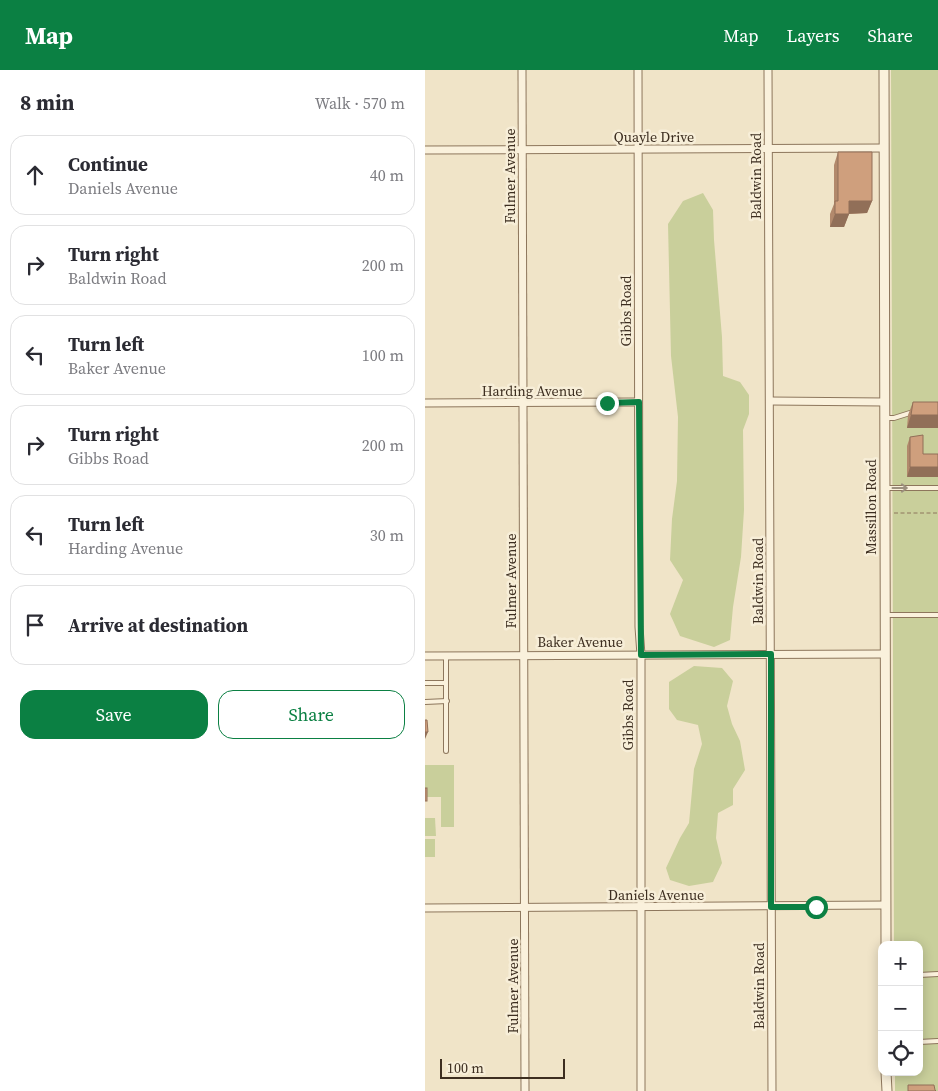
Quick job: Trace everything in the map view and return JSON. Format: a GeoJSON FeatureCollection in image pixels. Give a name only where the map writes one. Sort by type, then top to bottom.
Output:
{"type":"FeatureCollection","features":[{"type":"Feature","properties":{"kind":"street","name":"Fulmer Avenue"},"geometry":{"type":"LineString","coordinates":[[522,70],[525,1091]]}},
{"type":"Feature","properties":{"kind":"street","name":"Gibbs Road"},"geometry":{"type":"LineString","coordinates":[[638,70],[641,1091]]}},
{"type":"Feature","properties":{"kind":"street","name":"Baldwin Road"},"geometry":{"type":"LineString","coordinates":[[768,70],[772,1091]]}},
{"type":"Feature","properties":{"kind":"street","name":"Massillon Road"},"geometry":{"type":"LineString","coordinates":[[884,70],[886,941]]}},
{"type":"Feature","properties":{"kind":"street","name":"Quayle Drive"},"geometry":{"type":"LineString","coordinates":[[425,150],[883,148]]}},
{"type":"Feature","properties":{"kind":"street"},"geometry":{"type":"LineString","coordinates":[[770,401],[884,402]]}},
{"type":"Feature","properties":{"kind":"street","name":"Harding Avenue"},"geometry":{"type":"LineString","coordinates":[[425,403],[639,402]]}},
{"type":"Feature","properties":{"kind":"street","name":"Baker Avenue"},"geometry":{"type":"LineString","coordinates":[[425,656],[885,654]]}},
{"type":"Feature","properties":{"kind":"street","name":"Daniels Avenue"},"geometry":{"type":"LineString","coordinates":[[425,908],[886,905]]}},
{"type":"Feature","properties":{"kind":"street"},"geometry":{"type":"LineString","coordinates":[[886,1076],[887,1091]]}},
{"type":"Feature","properties":{"kind":"lane"},"geometry":{"type":"LineString","coordinates":[[884,419],[915,412]]}},
{"type":"Feature","properties":{"kind":"lane"},"geometry":{"type":"LineString","coordinates":[[885,488],[938,488]]}},
{"type":"Feature","properties":{"kind":"lane"},"geometry":{"type":"LineString","coordinates":[[885,615],[938,615]]}},
{"type":"Feature","properties":{"kind":"lane"},"geometry":{"type":"LineString","coordinates":[[446,655],[446,751]]}},
{"type":"Feature","properties":{"kind":"lane"},"geometry":{"type":"LineString","coordinates":[[425,683],[446,683]]}},
{"type":"Feature","properties":{"kind":"lane"},"geometry":{"type":"LineString","coordinates":[[425,702],[447,701]]}},
{"type":"Feature","properties":{"kind":"lane"},"geometry":{"type":"LineString","coordinates":[[923,975],[938,974]]}},
{"type":"Feature","properties":{"kind":"lane"},"geometry":{"type":"LineString","coordinates":[[923,1042],[938,1041]]}},
{"type":"Feature","properties":{"kind":"path"},"geometry":{"type":"LineString","coordinates":[[885,513],[938,513]]}},
{"type":"Feature","properties":{"kind":"green space"},"geometry":{"type":"Polygon","coordinates":[[[891,70],[938,70],[938,1091],[895,1091],[895,1076],[923,1076],[923,941],[894,941],[891,70]]]}},
{"type":"Feature","properties":{"kind":"green space"},"geometry":{"type":"Polygon","coordinates":[[[703,193],[713,210],[723,376],[740,382],[749,395],[749,414],[743,430],[744,510],[741,557],[730,640],[714,647],[680,636],[670,614],[683,580],[670,560],[672,519],[677,481],[678,417],[671,356],[668,224],[683,201],[703,193]]]}},
{"type":"Feature","properties":{"kind":"green space"},"geometry":{"type":"Polygon","coordinates":[[[694,666],[722,668],[733,681],[727,706],[732,724],[740,741],[745,770],[733,789],[733,805],[718,813],[716,838],[722,863],[713,882],[689,886],[670,880],[666,868],[689,823],[694,769],[702,744],[698,725],[677,720],[669,709],[669,682],[694,666]]]}},
{"type":"Feature","properties":{"kind":"green space"},"geometry":{"type":"Polygon","coordinates":[[[425,765],[454,765],[454,827],[441,827],[441,797],[425,797],[425,765]]]}},
{"type":"Feature","properties":{"kind":"green space"},"geometry":{"type":"Polygon","coordinates":[[[425,818],[435,818],[436,836],[425,836],[425,818]]]}},
{"type":"Feature","properties":{"kind":"green space"},"geometry":{"type":"Polygon","coordinates":[[[425,839],[435,839],[435,857],[425,857],[425,839]]]}},
{"type":"Feature","properties":{"kind":"building"},"geometry":{"type":"Polygon","coordinates":[[[838,152],[872,152],[872,201],[849,201],[849,214],[835,214],[835,201],[838,201],[838,152]]]}},
{"type":"Feature","properties":{"kind":"building"},"geometry":{"type":"Polygon","coordinates":[[[913,402],[938,402],[938,415],[911,415],[913,402]]]}},
{"type":"Feature","properties":{"kind":"building"},"geometry":{"type":"Polygon","coordinates":[[[923,435],[923,454],[938,454],[938,467],[910,467],[910,437],[923,435]]]}},
{"type":"Feature","properties":{"kind":"building"},"geometry":{"type":"Polygon","coordinates":[[[425,720],[427,720],[428,732],[425,732],[425,720]]]}},
{"type":"Feature","properties":{"kind":"building"},"geometry":{"type":"Polygon","coordinates":[[[425,788],[427,788],[427,801],[425,801],[425,788]]]}},
{"type":"Feature","properties":{"kind":"building"},"geometry":{"type":"Polygon","coordinates":[[[908,1085],[934,1085],[936,1091],[908,1091],[908,1085]]]}},
{"type":"Feature","properties":{"kind":"route"},"geometry":{"type":"LineString","coordinates":[[607,403],[639,402],[639,627],[641,655],[771,654],[771,907],[816,907]]}}]}
